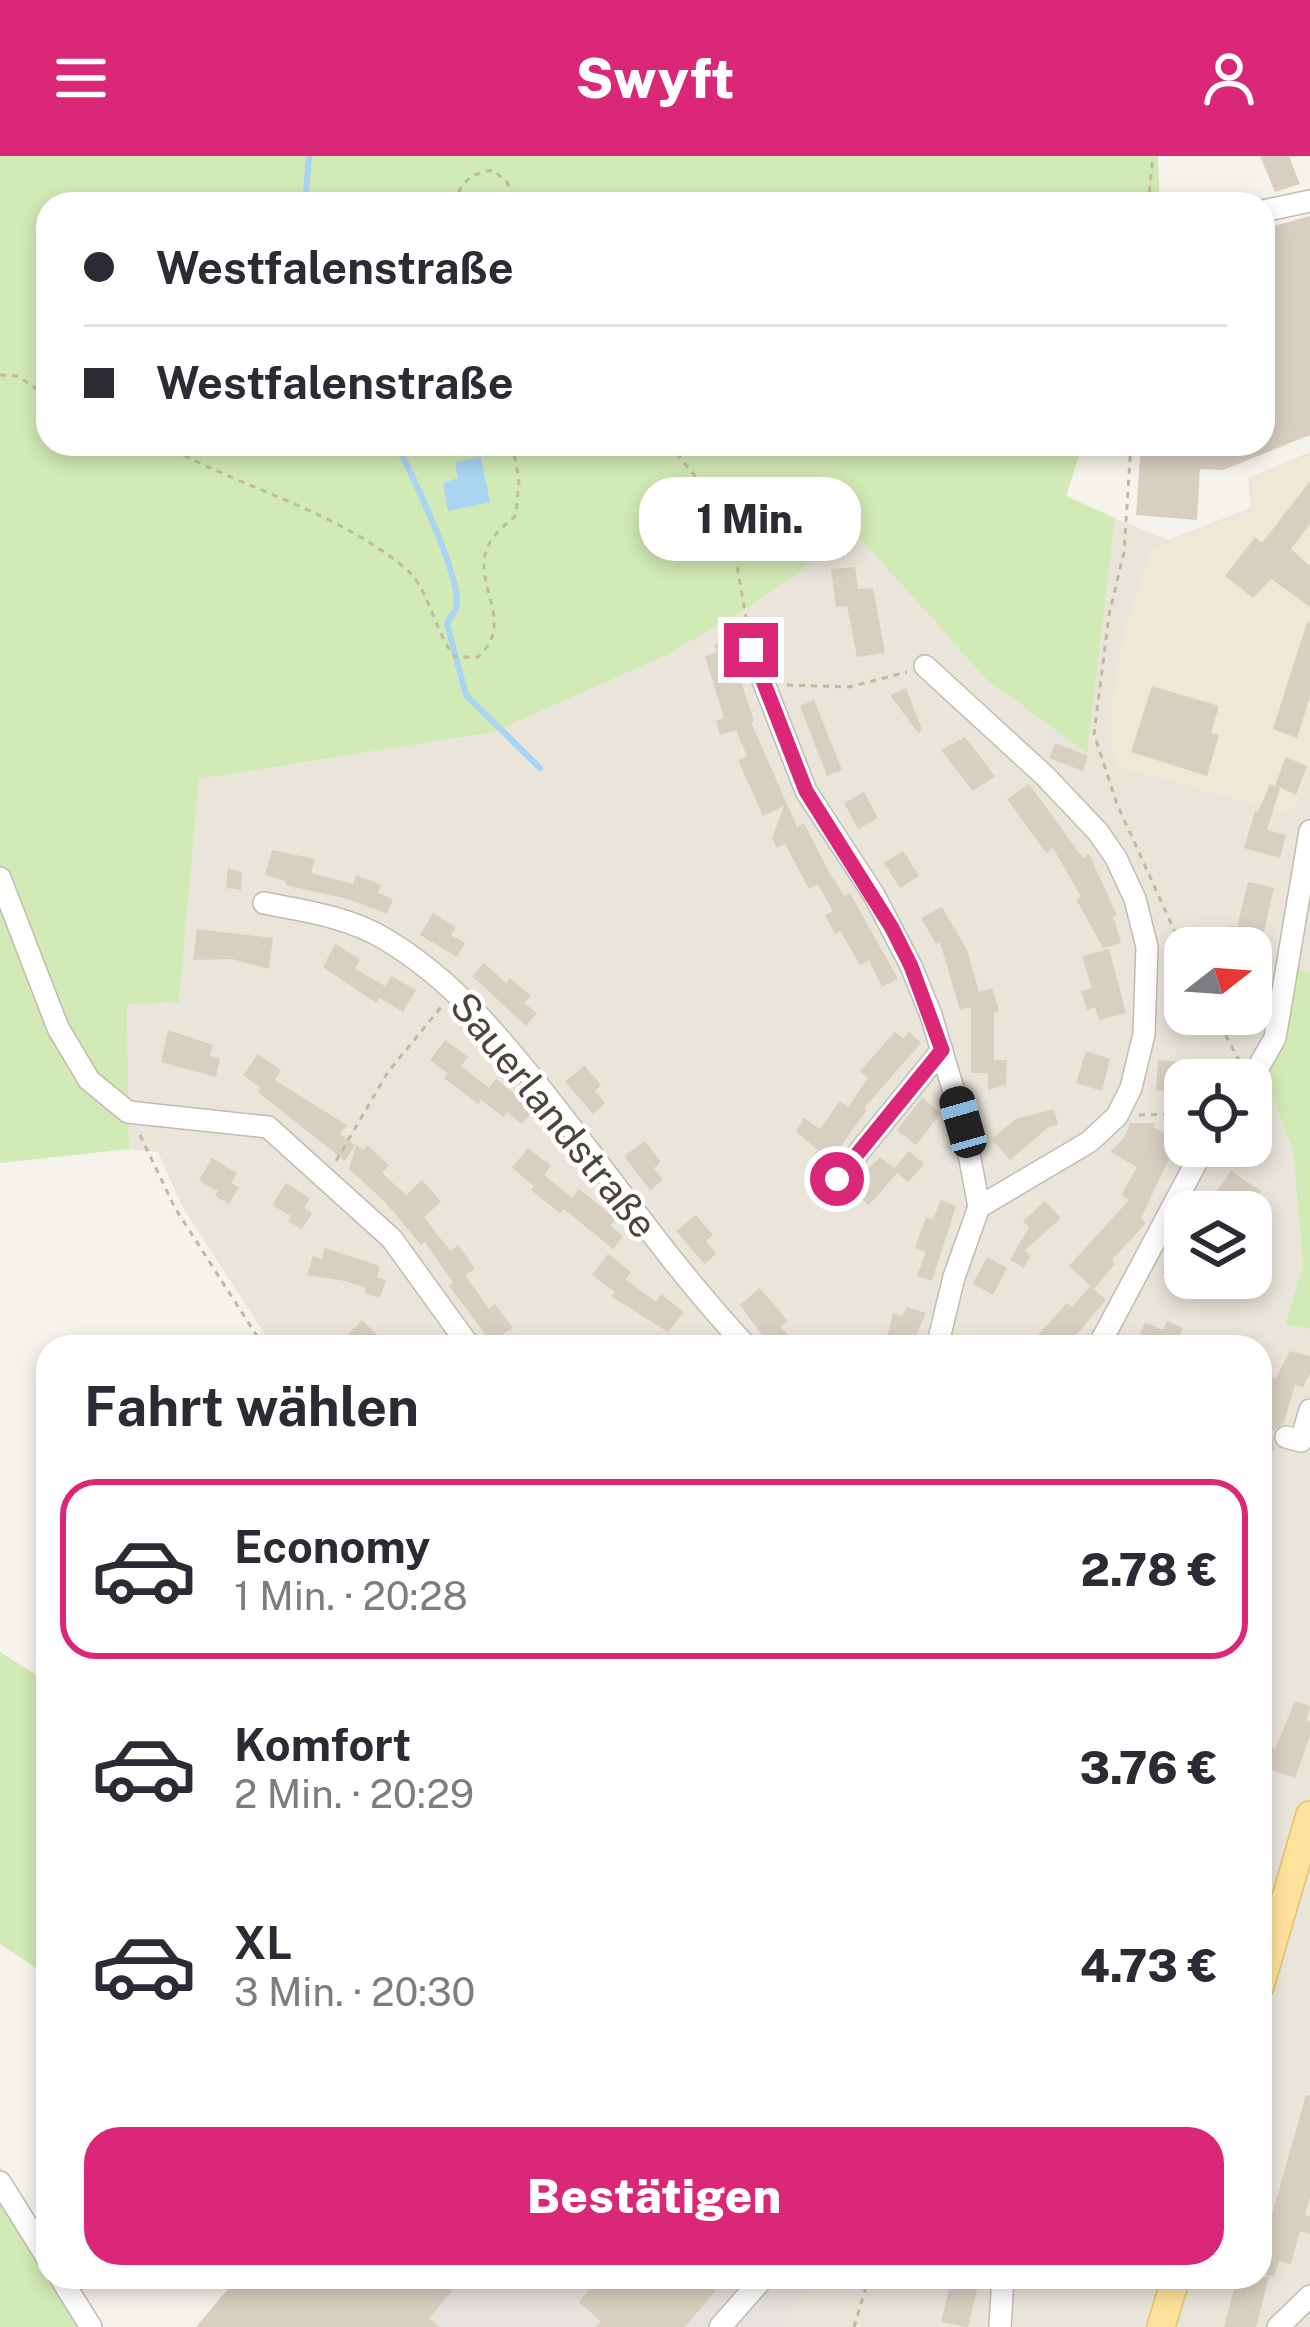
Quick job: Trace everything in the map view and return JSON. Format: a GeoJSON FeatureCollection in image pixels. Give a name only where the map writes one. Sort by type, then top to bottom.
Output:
{"type":"FeatureCollection","features":[{"type":"Feature","properties":{"kind":"main road"},"geometry":{"type":"LineString","coordinates":[[1272,1958],[1299,1895],[1310,1815]]}},
{"type":"Feature","properties":{"kind":"main road"},"geometry":{"type":"LineString","coordinates":[[1161,2327],[1172,2289]]}},
{"type":"Feature","properties":{"kind":"street"},"geometry":{"type":"LineString","coordinates":[[1275,209],[1310,201]]}},
{"type":"Feature","properties":{"kind":"street"},"geometry":{"type":"LineString","coordinates":[[751,650],[806,791],[911,966],[963,1122],[980,1207],[954,1277],[941,1335]]}},
{"type":"Feature","properties":{"kind":"street"},"geometry":{"type":"LineString","coordinates":[[925,666],[1045,776],[1098,832],[1135,899],[1147,947],[1144,1034],[1131,1088],[1117,1116],[1089,1142],[980,1207]]}},
{"type":"Feature","properties":{"kind":"street"},"geometry":{"type":"LineString","coordinates":[[1257,1059],[1275,1038],[1310,832]]}},
{"type":"Feature","properties":{"kind":"street"},"geometry":{"type":"LineString","coordinates":[[0,878],[58,1028],[89,1080],[128,1112],[268,1127],[392,1239],[461,1335]]}},
{"type":"Feature","properties":{"kind":"street","name":"Sauerlandstraße"},"geometry":{"type":"LineString","coordinates":[[264,903],[329,916],[382,937],[442,977],[524,1066],[657,1241],[737,1335]]}},
{"type":"Feature","properties":{"kind":"street"},"geometry":{"type":"LineString","coordinates":[[837,1179],[942,1050]]}},
{"type":"Feature","properties":{"kind":"street"},"geometry":{"type":"LineString","coordinates":[[1104,1335],[1194,1167]]}},
{"type":"Feature","properties":{"kind":"street"},"geometry":{"type":"LineString","coordinates":[[1286,1437],[1301,1441],[1310,1410]]}},
{"type":"Feature","properties":{"kind":"street"},"geometry":{"type":"LineString","coordinates":[[0,2182],[36,2240]]}},
{"type":"Feature","properties":{"kind":"street"},"geometry":{"type":"LineString","coordinates":[[67,2289],[91,2327]]}},
{"type":"Feature","properties":{"kind":"street"},"geometry":{"type":"LineString","coordinates":[[720,2327],[753,2289]]}},
{"type":"Feature","properties":{"kind":"street"},"geometry":{"type":"LineString","coordinates":[[1000,2327],[1002,2289]]}},
{"type":"Feature","properties":{"kind":"street"},"geometry":{"type":"LineString","coordinates":[[1278,2327],[1310,2296]]}},
{"type":"Feature","properties":{"kind":"path"},"geometry":{"type":"LineString","coordinates":[[1149,192],[1153,156]]}},
{"type":"Feature","properties":{"kind":"path"},"geometry":{"type":"LineString","coordinates":[[460,192],[476,172],[493,170],[512,192]]}},
{"type":"Feature","properties":{"kind":"path"},"geometry":{"type":"LineString","coordinates":[[0,375],[19,376],[36,389]]}},
{"type":"Feature","properties":{"kind":"path"},"geometry":{"type":"LineString","coordinates":[[190,456],[322,515],[409,571],[441,640],[455,657],[478,657],[491,645],[495,620],[484,569],[489,544],[517,514],[514,456]]}},
{"type":"Feature","properties":{"kind":"path"},"geometry":{"type":"LineString","coordinates":[[679,456],[718,504],[731,530],[751,650]]}},
{"type":"Feature","properties":{"kind":"path"},"geometry":{"type":"LineString","coordinates":[[1130,456],[1124,552],[1108,615],[1094,734],[1117,804],[1173,927]]}},
{"type":"Feature","properties":{"kind":"path"},"geometry":{"type":"LineString","coordinates":[[768,688],[804,683],[849,687],[925,666]]}},
{"type":"Feature","properties":{"kind":"path"},"geometry":{"type":"LineString","coordinates":[[326,1176],[388,1072],[455,991]]}},
{"type":"Feature","properties":{"kind":"path"},"geometry":{"type":"LineString","coordinates":[[128,1112],[175,1208],[256,1335]]}},
{"type":"Feature","properties":{"kind":"path"},"geometry":{"type":"LineString","coordinates":[[1117,1116],[1164,1115]]}},
{"type":"Feature","properties":{"kind":"path"},"geometry":{"type":"LineString","coordinates":[[854,2327],[865,2289]]}},
{"type":"Feature","properties":{"kind":"shaded area"},"geometry":{"type":"Polygon","coordinates":[[[1310,452],[1310,972],[1297,968],[1283,1039],[1272,1064],[1272,1059],[1164,1059],[1164,1167],[1272,1167],[1272,1093],[1293,1151],[1303,1266],[1285,1323],[1310,1329],[1310,2327],[779,2327],[809,2289],[1272,2289],[1272,1335],[265,1335],[182,1206],[158,1152],[129,1149],[127,1003],[179,1001],[199,779],[494,732],[667,655],[760,600],[854,530],[986,679],[1086,752],[1115,518],[1168,540],[1251,508],[1248,478],[1310,452]]]}},
{"type":"Feature","properties":{"kind":"shaded area"},"geometry":{"type":"Polygon","coordinates":[[[1310,455],[1310,768],[1292,814],[1114,766],[1112,703],[1124,632],[1153,548],[1254,510],[1252,476],[1310,455]]]}},
{"type":"Feature","properties":{"kind":"shaded area"},"geometry":{"type":"Polygon","coordinates":[[[280,2289],[809,2289],[779,2327],[319,2327],[280,2289]]]}},
{"type":"Feature","properties":{"kind":"green space"},"geometry":{"type":"Polygon","coordinates":[[[0,156],[1158,156],[1160,192],[36,192],[36,456],[1079,456],[1066,496],[1115,518],[1087,753],[986,679],[854,531],[760,600],[667,655],[494,732],[199,779],[179,1002],[127,1004],[129,1149],[0,1163],[0,156]]]}},
{"type":"Feature","properties":{"kind":"green space"},"geometry":{"type":"Polygon","coordinates":[[[1296,968],[1310,972],[1310,1329],[1285,1324],[1303,1266],[1293,1151],[1272,1093],[1272,1064],[1283,1039],[1296,968]]]}},
{"type":"Feature","properties":{"kind":"green space"},"geometry":{"type":"Polygon","coordinates":[[[0,1652],[36,1674],[36,1968],[0,1944],[0,1652]]]}},
{"type":"Feature","properties":{"kind":"green space"},"geometry":{"type":"Polygon","coordinates":[[[0,2166],[36,2223],[36,2289],[77,2289],[101,2327],[0,2327],[0,2166]]]}},
{"type":"Feature","properties":{"kind":"water"},"geometry":{"type":"Polygon","coordinates":[[[481,457],[490,502],[448,511],[443,483],[458,478],[455,462],[481,457]]]}},
{"type":"Feature","properties":{"kind":"building"},"geometry":{"type":"Polygon","coordinates":[[[1260,156],[1289,156],[1300,184],[1275,192],[1260,156]]]}},
{"type":"Feature","properties":{"kind":"building"},"geometry":{"type":"Polygon","coordinates":[[[1310,216],[1310,435],[1275,449],[1275,226],[1310,216]]]}},
{"type":"Feature","properties":{"kind":"building"},"geometry":{"type":"Polygon","coordinates":[[[1140,456],[1258,456],[1223,470],[1200,469],[1197,520],[1136,515],[1140,456]]]}},
{"type":"Feature","properties":{"kind":"building"},"geometry":{"type":"Polygon","coordinates":[[[1310,481],[1310,524],[1291,549],[1310,566],[1310,607],[1271,579],[1253,598],[1225,576],[1255,537],[1262,543],[1310,481]]]}},
{"type":"Feature","properties":{"kind":"building"},"geometry":{"type":"Polygon","coordinates":[[[855,567],[858,589],[873,588],[885,653],[857,657],[847,606],[836,607],[831,569],[855,567]]]}},
{"type":"Feature","properties":{"kind":"building"},"geometry":{"type":"Polygon","coordinates":[[[1307,622],[1310,697],[1297,738],[1273,729],[1307,622]]]}},
{"type":"Feature","properties":{"kind":"building"},"geometry":{"type":"Polygon","coordinates":[[[727,638],[751,722],[797,827],[804,823],[828,870],[844,896],[850,893],[898,979],[882,987],[869,960],[860,965],[840,931],[835,934],[825,915],[833,911],[818,884],[809,889],[785,844],[777,848],[772,838],[784,806],[763,816],[738,760],[747,756],[736,730],[720,735],[716,721],[724,718],[705,656],[718,652],[714,645],[727,638]]]}},
{"type":"Feature","properties":{"kind":"building"},"geometry":{"type":"Polygon","coordinates":[[[1152,686],[1219,706],[1211,733],[1219,735],[1207,776],[1131,752],[1152,686]]]}},
{"type":"Feature","properties":{"kind":"building"},"geometry":{"type":"Polygon","coordinates":[[[906,688],[922,730],[918,733],[890,695],[906,688]]]}},
{"type":"Feature","properties":{"kind":"building"},"geometry":{"type":"Polygon","coordinates":[[[814,700],[842,770],[827,776],[800,706],[814,700]]]}},
{"type":"Feature","properties":{"kind":"building"},"geometry":{"type":"Polygon","coordinates":[[[965,737],[995,776],[973,791],[941,750],[965,737]]]}},
{"type":"Feature","properties":{"kind":"building"},"geometry":{"type":"Polygon","coordinates":[[[1055,743],[1088,756],[1083,771],[1049,758],[1055,743]]]}},
{"type":"Feature","properties":{"kind":"building"},"geometry":{"type":"Polygon","coordinates":[[[1286,757],[1307,766],[1296,795],[1275,785],[1286,757]]]}},
{"type":"Feature","properties":{"kind":"building"},"geometry":{"type":"Polygon","coordinates":[[[1029,784],[1083,858],[1089,854],[1117,915],[1113,916],[1121,943],[1103,948],[1053,848],[1046,853],[1007,799],[1029,784]]]}},
{"type":"Feature","properties":{"kind":"building"},"geometry":{"type":"Polygon","coordinates":[[[1270,784],[1280,788],[1267,830],[1286,835],[1280,858],[1244,848],[1255,811],[1270,784]]]}},
{"type":"Feature","properties":{"kind":"building"},"geometry":{"type":"Polygon","coordinates":[[[864,792],[878,818],[858,829],[844,803],[864,792]]]}},
{"type":"Feature","properties":{"kind":"building"},"geometry":{"type":"Polygon","coordinates":[[[272,850],[315,859],[311,873],[353,884],[356,875],[381,885],[378,893],[393,899],[387,914],[265,875],[272,850]]]}},
{"type":"Feature","properties":{"kind":"building"},"geometry":{"type":"Polygon","coordinates":[[[903,851],[919,876],[900,888],[884,863],[903,851]]]}},
{"type":"Feature","properties":{"kind":"building"},"geometry":{"type":"Polygon","coordinates":[[[228,868],[242,872],[241,890],[226,888],[228,868]]]}},
{"type":"Feature","properties":{"kind":"building"},"geometry":{"type":"Polygon","coordinates":[[[1248,882],[1274,888],[1265,927],[1237,927],[1248,882]]]}},
{"type":"Feature","properties":{"kind":"building"},"geometry":{"type":"Polygon","coordinates":[[[942,907],[967,950],[979,992],[992,988],[999,1011],[994,1013],[994,1060],[1007,1060],[1006,1085],[988,1090],[988,1073],[971,1073],[971,1007],[960,1010],[940,942],[936,944],[921,918],[942,907]]]}},
{"type":"Feature","properties":{"kind":"building"},"geometry":{"type":"Polygon","coordinates":[[[433,913],[456,927],[451,935],[465,943],[457,957],[420,935],[433,913]]]}},
{"type":"Feature","properties":{"kind":"building"},"geometry":{"type":"Polygon","coordinates":[[[197,929],[273,938],[269,969],[232,959],[193,960],[197,929]]]}},
{"type":"Feature","properties":{"kind":"building"},"geometry":{"type":"Polygon","coordinates":[[[335,944],[360,959],[355,969],[385,986],[391,976],[416,990],[403,1012],[379,998],[376,1003],[323,967],[335,944]]]}},
{"type":"Feature","properties":{"kind":"building"},"geometry":{"type":"Polygon","coordinates":[[[1109,949],[1126,1013],[1099,1020],[1095,1007],[1087,1010],[1081,991],[1092,988],[1082,956],[1109,949]]]}},
{"type":"Feature","properties":{"kind":"building"},"geometry":{"type":"Polygon","coordinates":[[[484,963],[506,983],[510,978],[531,996],[524,1003],[537,1013],[526,1026],[472,976],[484,963]]]}},
{"type":"Feature","properties":{"kind":"building"},"geometry":{"type":"Polygon","coordinates":[[[168,1030],[213,1045],[210,1056],[220,1058],[216,1077],[161,1062],[168,1030]]]}},
{"type":"Feature","properties":{"kind":"building"},"geometry":{"type":"Polygon","coordinates":[[[895,1032],[903,1039],[909,1032],[921,1043],[864,1108],[867,1110],[828,1164],[822,1164],[812,1156],[818,1150],[796,1132],[804,1118],[820,1129],[840,1101],[848,1107],[868,1078],[860,1071],[895,1032]]]}},
{"type":"Feature","properties":{"kind":"building"},"geometry":{"type":"Polygon","coordinates":[[[445,1040],[468,1057],[461,1066],[489,1088],[496,1079],[534,1110],[522,1124],[481,1100],[478,1104],[444,1078],[447,1073],[430,1060],[445,1040]]]}},
{"type":"Feature","properties":{"kind":"building"},"geometry":{"type":"Polygon","coordinates":[[[1086,1051],[1110,1059],[1102,1091],[1076,1083],[1086,1051]]]}},
{"type":"Feature","properties":{"kind":"building"},"geometry":{"type":"Polygon","coordinates":[[[258,1054],[281,1070],[275,1080],[347,1125],[340,1134],[355,1145],[345,1161],[243,1075],[258,1054]]]}},
{"type":"Feature","properties":{"kind":"building"},"geometry":{"type":"Polygon","coordinates":[[[1158,1060],[1164,1061],[1164,1090],[1156,1090],[1158,1060]]]}},
{"type":"Feature","properties":{"kind":"building"},"geometry":{"type":"Polygon","coordinates":[[[584,1065],[601,1085],[595,1091],[605,1103],[593,1114],[565,1082],[584,1065]]]}},
{"type":"Feature","properties":{"kind":"building"},"geometry":{"type":"Polygon","coordinates":[[[922,1098],[941,1113],[916,1145],[897,1130],[922,1098]]]}},
{"type":"Feature","properties":{"kind":"building"},"geometry":{"type":"Polygon","coordinates":[[[1054,1109],[1058,1125],[1049,1127],[1010,1160],[992,1139],[1016,1119],[1054,1109]]]}},
{"type":"Feature","properties":{"kind":"building"},"geometry":{"type":"Polygon","coordinates":[[[1130,1123],[1155,1123],[1153,1127],[1164,1133],[1165,1167],[1141,1218],[1146,1223],[1112,1260],[1115,1264],[1094,1289],[1069,1266],[1129,1200],[1121,1195],[1137,1167],[1110,1152],[1125,1137],[1130,1123]]]}},
{"type":"Feature","properties":{"kind":"building"},"geometry":{"type":"Polygon","coordinates":[[[645,1141],[661,1162],[654,1168],[663,1180],[650,1190],[624,1156],[645,1141]]]}},
{"type":"Feature","properties":{"kind":"building"},"geometry":{"type":"Polygon","coordinates":[[[356,1145],[363,1150],[368,1145],[389,1165],[382,1173],[406,1195],[422,1180],[441,1202],[424,1217],[450,1251],[458,1245],[475,1269],[465,1275],[489,1309],[495,1304],[513,1328],[504,1335],[486,1335],[449,1286],[453,1283],[425,1242],[421,1245],[349,1169],[356,1145]]]}},
{"type":"Feature","properties":{"kind":"building"},"geometry":{"type":"Polygon","coordinates":[[[528,1148],[551,1166],[544,1175],[572,1198],[579,1189],[616,1219],[610,1226],[623,1236],[613,1249],[564,1209],[560,1213],[531,1190],[534,1186],[512,1168],[528,1148]]]}},
{"type":"Feature","properties":{"kind":"building"},"geometry":{"type":"Polygon","coordinates":[[[909,1151],[924,1164],[908,1182],[897,1173],[869,1205],[849,1188],[880,1157],[894,1168],[909,1151]]]}},
{"type":"Feature","properties":{"kind":"building"},"geometry":{"type":"Polygon","coordinates":[[[212,1158],[237,1173],[231,1183],[239,1187],[229,1204],[215,1196],[218,1191],[199,1181],[212,1158]]]}},
{"type":"Feature","properties":{"kind":"building"},"geometry":{"type":"Polygon","coordinates":[[[1231,1171],[1261,1191],[1217,1191],[1231,1171]]]}},
{"type":"Feature","properties":{"kind":"building"},"geometry":{"type":"Polygon","coordinates":[[[286,1183],[310,1198],[304,1208],[312,1213],[302,1229],[272,1205],[286,1183]]]}},
{"type":"Feature","properties":{"kind":"building"},"geometry":{"type":"Polygon","coordinates":[[[941,1200],[956,1206],[932,1281],[917,1276],[926,1252],[915,1248],[926,1217],[933,1219],[941,1200]]]}},
{"type":"Feature","properties":{"kind":"building"},"geometry":{"type":"Polygon","coordinates":[[[1045,1201],[1061,1218],[1024,1251],[1031,1255],[1024,1268],[1010,1260],[1029,1227],[1023,1221],[1045,1201]]]}},
{"type":"Feature","properties":{"kind":"building"},"geometry":{"type":"Polygon","coordinates":[[[696,1215],[713,1235],[706,1241],[716,1254],[704,1264],[676,1231],[696,1215]]]}},
{"type":"Feature","properties":{"kind":"building"},"geometry":{"type":"Polygon","coordinates":[[[325,1248],[380,1266],[377,1277],[386,1280],[380,1298],[345,1281],[307,1275],[313,1256],[322,1259],[325,1248]]]}},
{"type":"Feature","properties":{"kind":"building"},"geometry":{"type":"Polygon","coordinates":[[[608,1254],[631,1272],[625,1279],[656,1302],[661,1294],[684,1312],[668,1332],[611,1296],[615,1292],[592,1275],[608,1254]]]}},
{"type":"Feature","properties":{"kind":"building"},"geometry":{"type":"Polygon","coordinates":[[[987,1257],[1007,1268],[993,1295],[973,1284],[987,1257]]]}},
{"type":"Feature","properties":{"kind":"building"},"geometry":{"type":"Polygon","coordinates":[[[1090,1286],[1106,1300],[1076,1335],[1038,1335],[1067,1303],[1072,1307],[1090,1286]]]}},
{"type":"Feature","properties":{"kind":"building"},"geometry":{"type":"Polygon","coordinates":[[[760,1288],[788,1321],[781,1327],[788,1335],[762,1335],[740,1305],[760,1288]]]}},
{"type":"Feature","properties":{"kind":"building"},"geometry":{"type":"Polygon","coordinates":[[[907,1307],[926,1313],[916,1335],[888,1335],[893,1313],[902,1316],[907,1307]]]}},
{"type":"Feature","properties":{"kind":"building"},"geometry":{"type":"Polygon","coordinates":[[[362,1320],[377,1335],[351,1335],[362,1320]]]}},
{"type":"Feature","properties":{"kind":"building"},"geometry":{"type":"Polygon","coordinates":[[[1167,1321],[1183,1328],[1180,1335],[1139,1335],[1145,1322],[1163,1330],[1167,1321]]]}},
{"type":"Feature","properties":{"kind":"building"},"geometry":{"type":"Polygon","coordinates":[[[1290,1351],[1310,1356],[1310,1373],[1303,1387],[1295,1385],[1284,1422],[1272,1432],[1272,1377],[1276,1378],[1290,1351]]]}},
{"type":"Feature","properties":{"kind":"building"},"geometry":{"type":"Polygon","coordinates":[[[1295,1701],[1310,1706],[1306,1721],[1310,1722],[1310,1736],[1295,1778],[1272,1770],[1275,1749],[1295,1701]]]}},
{"type":"Feature","properties":{"kind":"building"},"geometry":{"type":"Polygon","coordinates":[[[1306,2095],[1310,2095],[1310,2196],[1305,2215],[1310,2216],[1310,2234],[1300,2231],[1291,2264],[1279,2261],[1274,2277],[1272,2215],[1306,2095]]]}},
{"type":"Feature","properties":{"kind":"building"},"geometry":{"type":"Polygon","coordinates":[[[228,2289],[454,2289],[429,2318],[440,2327],[196,2327],[228,2289]]]}},
{"type":"Feature","properties":{"kind":"building"},"geometry":{"type":"Polygon","coordinates":[[[590,2289],[717,2289],[685,2327],[596,2327],[601,2321],[579,2302],[590,2289]]]}},
{"type":"Feature","properties":{"kind":"building"},"geometry":{"type":"Polygon","coordinates":[[[949,2289],[977,2289],[968,2327],[941,2322],[949,2289]]]}},
{"type":"Feature","properties":{"kind":"building"},"geometry":{"type":"Polygon","coordinates":[[[1234,2289],[1266,2289],[1256,2327],[1224,2327],[1234,2289]]]}},
{"type":"Feature","properties":{"kind":"waterway"},"geometry":{"type":"LineString","coordinates":[[306,192],[309,156]]}},
{"type":"Feature","properties":{"kind":"waterway"},"geometry":{"type":"LineString","coordinates":[[402,456],[452,575],[456,608],[447,624],[466,695],[540,768]]}},
{"type":"Feature","properties":{"kind":"route"},"geometry":{"type":"LineString","coordinates":[[751,650],[806,791],[892,928],[942,1050],[837,1179]]}}]}
